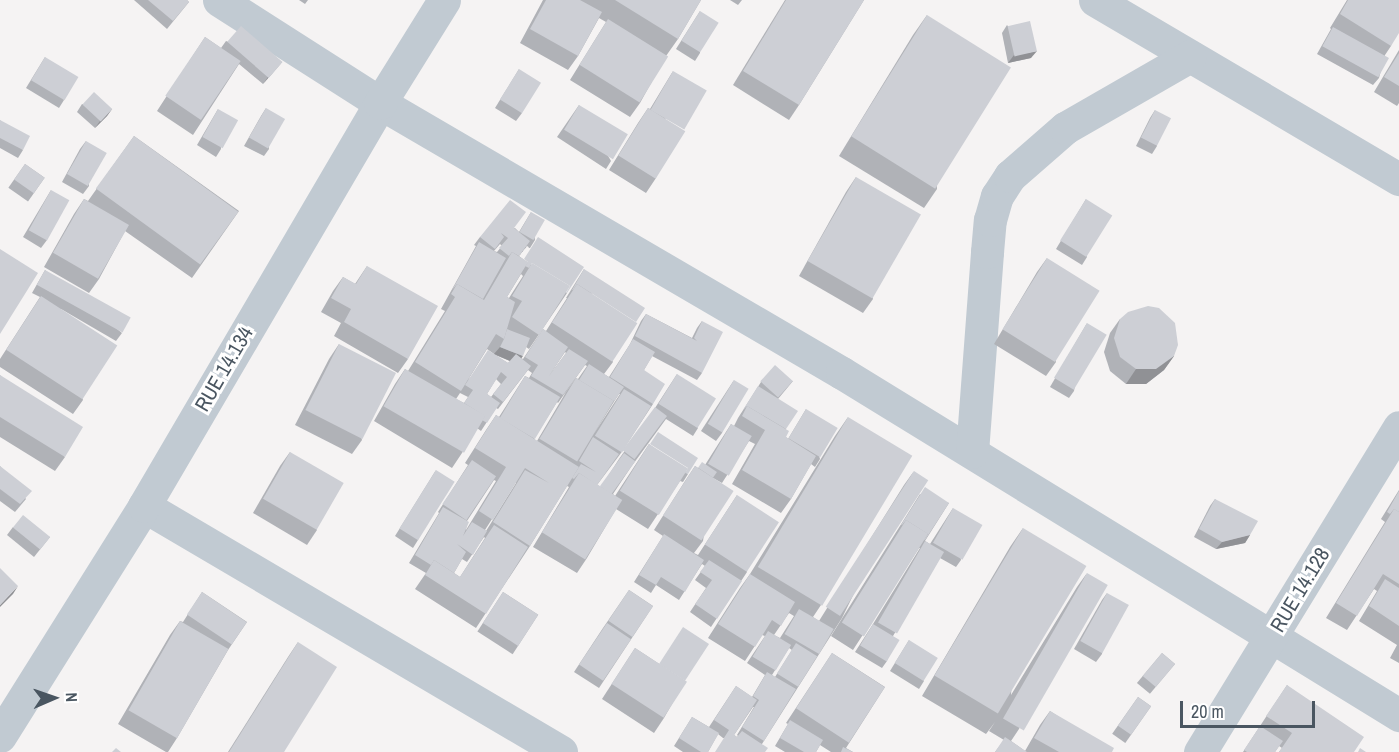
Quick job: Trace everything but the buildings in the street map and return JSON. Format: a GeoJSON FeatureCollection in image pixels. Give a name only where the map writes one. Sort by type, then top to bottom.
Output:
{"type":"FeatureCollection","features":[{"type":"Feature","properties":{"kind":"street"},"geometry":{"type":"LineString","coordinates":[[219,0],[380,103],[842,373],[1399,715]]}},
{"type":"Feature","properties":{"kind":"street","name":"RUE 14.134"},"geometry":{"type":"LineString","coordinates":[[0,736],[144,506],[380,103],[444,0]]}},
{"type":"Feature","properties":{"kind":"street"},"geometry":{"type":"LineString","coordinates":[[1095,0],[1399,179]]}},
{"type":"Feature","properties":{"kind":"street"},"geometry":{"type":"LineString","coordinates":[[972,452],[990,220],[997,196],[1010,176],[1065,128],[1190,56]]}},
{"type":"Feature","properties":{"kind":"street","name":"RUE 14.128"},"geometry":{"type":"LineString","coordinates":[[1200,752],[1399,428]]}},
{"type":"Feature","properties":{"kind":"street"},"geometry":{"type":"LineString","coordinates":[[144,506],[561,752]]}}]}
